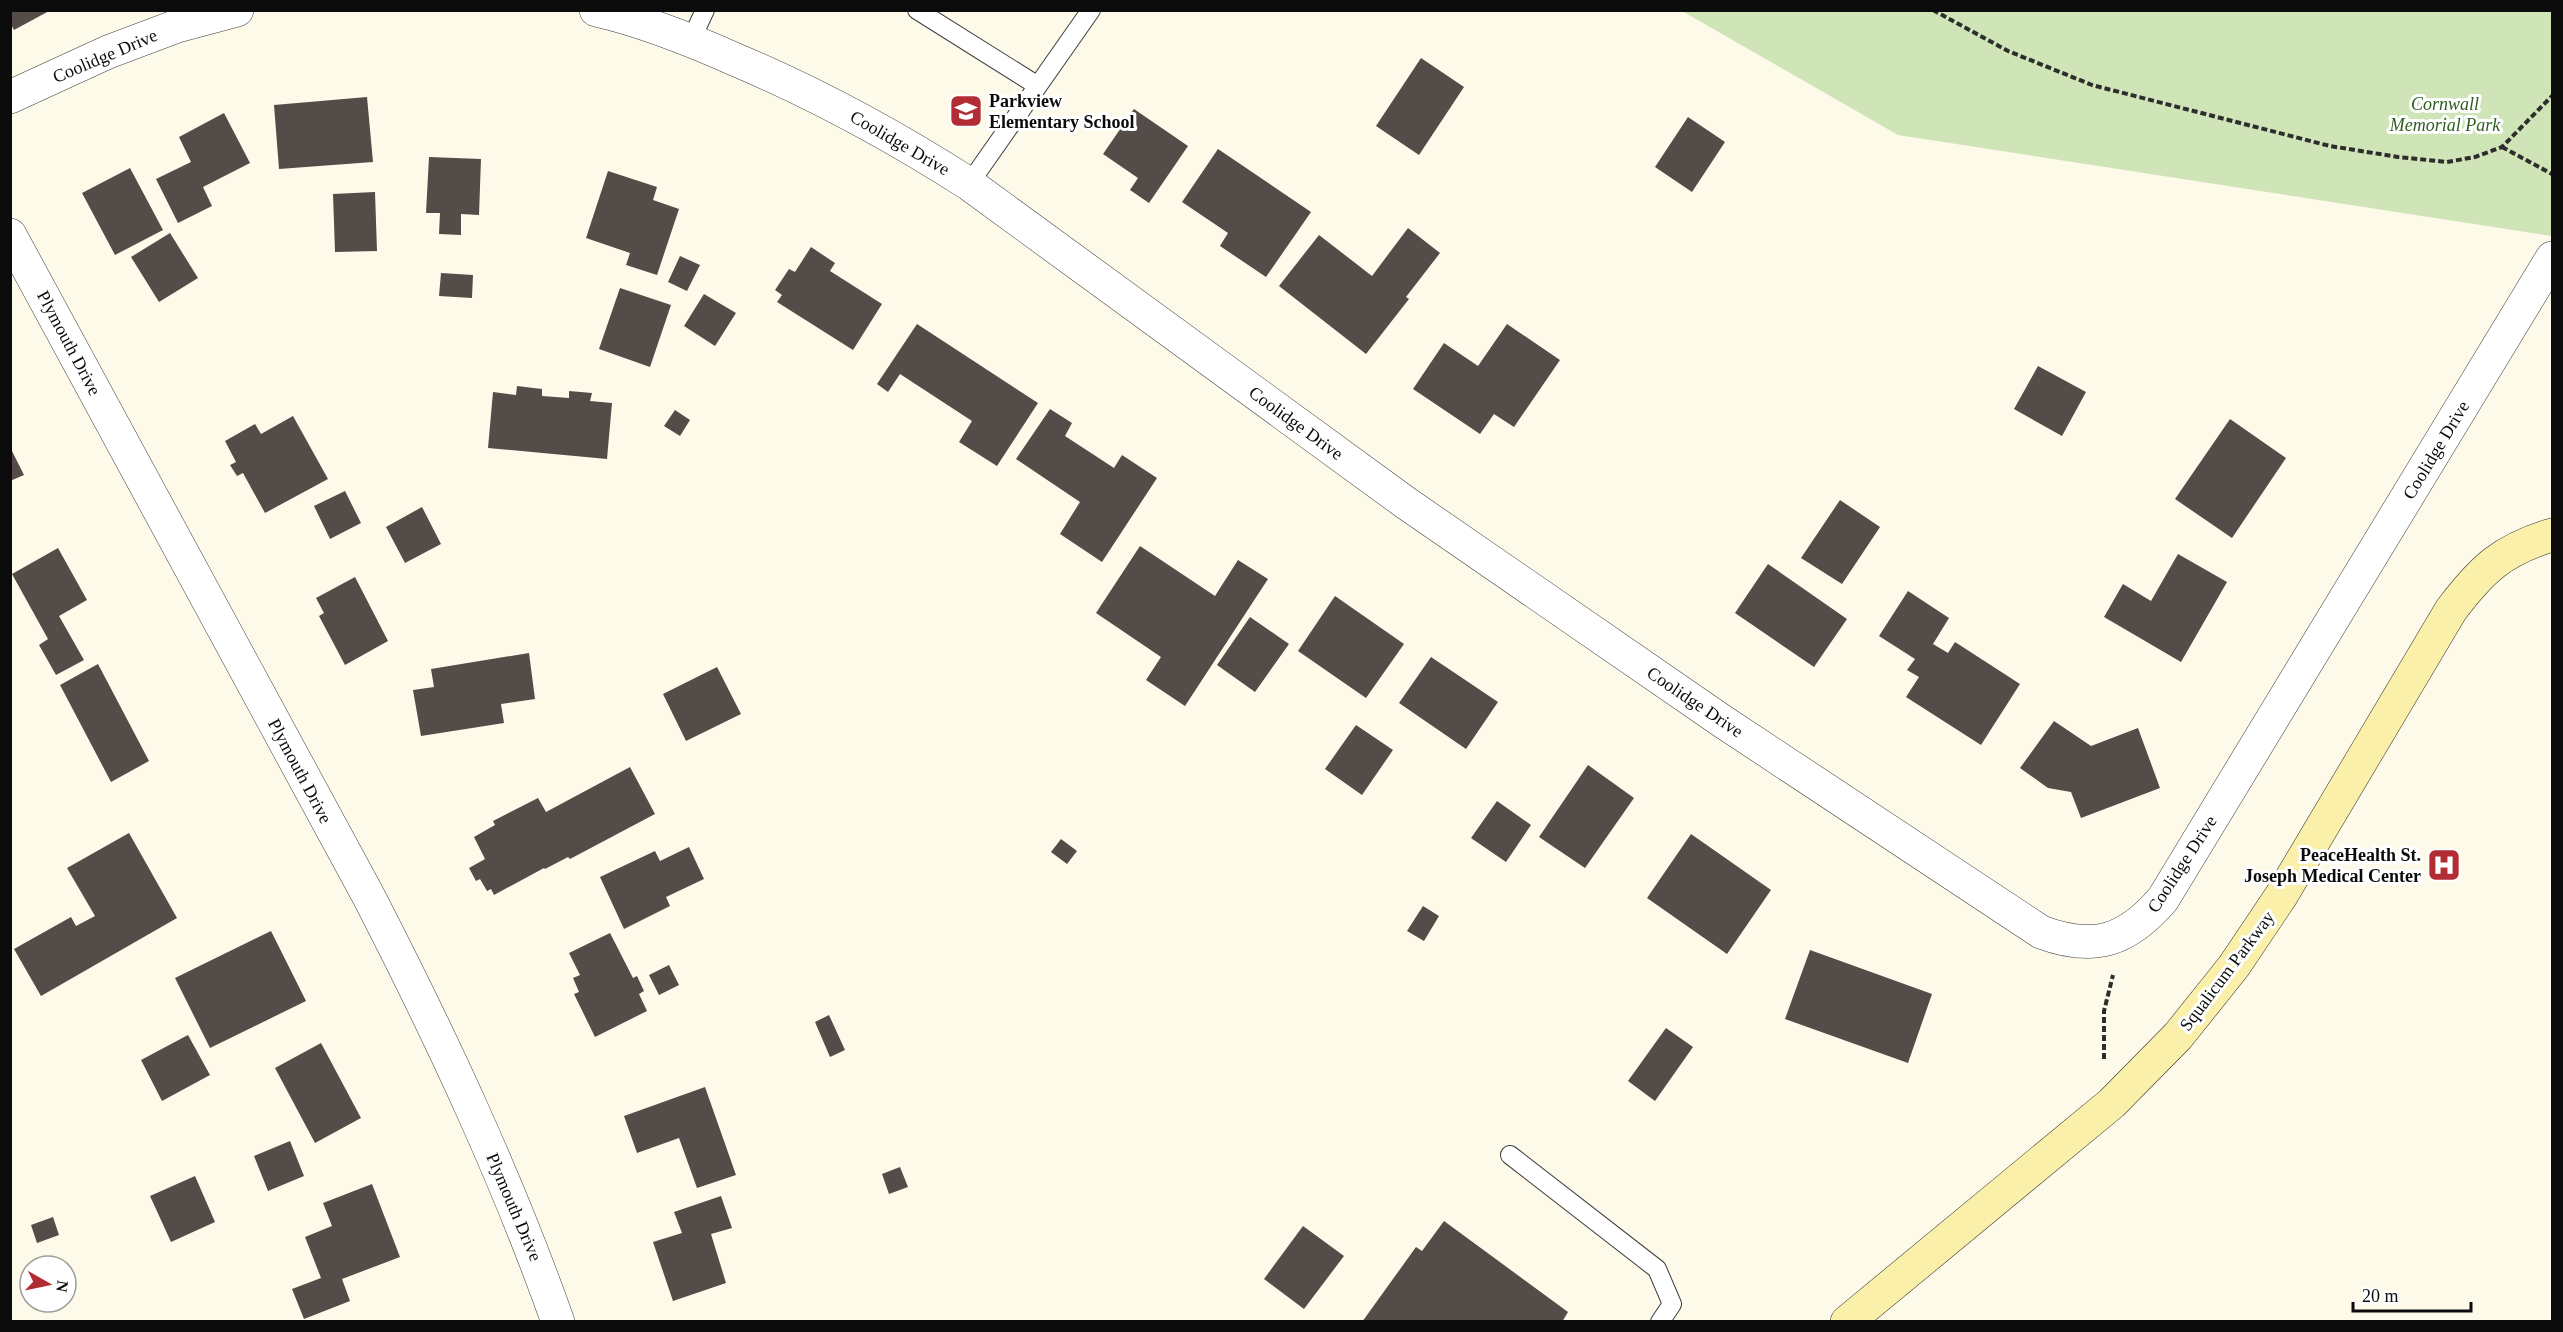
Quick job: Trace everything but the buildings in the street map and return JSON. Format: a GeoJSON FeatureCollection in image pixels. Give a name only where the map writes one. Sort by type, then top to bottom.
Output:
{"type":"FeatureCollection","features":[{"type":"Feature","properties":{"kind":"street","name":"Coolidge Drive"},"geometry":{"type":"LineString","coordinates":[[10,97],[118,48],[177,26],[237,10]]}},
{"type":"Feature","properties":{"kind":"street","name":"Coolidge Drive"},"geometry":{"type":"LineString","coordinates":[[596,10],[691,40],[786,81],[864,120],[969,184],[1406,503],[1722,721],[2041,932],[2061,940],[2087,942],[2107,940],[2129,932],[2147,918],[2163,900],[2553,258]]}},
{"type":"Feature","properties":{"kind":"street","name":"Plymouth Drive"},"geometry":{"type":"LineString","coordinates":[[10,235],[369,897],[425,1006],[530,1242],[558,1322]]}},
{"type":"Feature","properties":{"kind":"street","name":"Squalicum Parkway"},"geometry":{"type":"LineString","coordinates":[[1847,1322],[2112,1103],[2178,1036],[2234,966],[2282,896],[2451,610],[2474,579],[2501,556],[2528,542],[2553,535]]}},
{"type":"Feature","properties":{"kind":"lane"},"geometry":{"type":"LineString","coordinates":[[691,40],[705,10]]}},
{"type":"Feature","properties":{"kind":"lane"},"geometry":{"type":"LineString","coordinates":[[917,10],[1038,86]]}},
{"type":"Feature","properties":{"kind":"lane"},"geometry":{"type":"LineString","coordinates":[[969,184],[1038,86],[1077,18],[1091,10]]}},
{"type":"Feature","properties":{"kind":"lane"},"geometry":{"type":"LineString","coordinates":[[1510,1155],[1657,1269],[1672,1304],[1660,1322]]}},
{"type":"Feature","properties":{"kind":"path"},"geometry":{"type":"LineString","coordinates":[[1933,10],[2008,51],[2092,85],[2178,109],[2330,146],[2447,162],[2475,157],[2502,147],[2553,96]]}},
{"type":"Feature","properties":{"kind":"path"},"geometry":{"type":"LineString","coordinates":[[2502,147],[2553,174]]}},
{"type":"Feature","properties":{"kind":"path"},"geometry":{"type":"LineString","coordinates":[[2112,1103],[2103,1048],[2104,1011],[2114,970],[2129,932]]}},
{"type":"Feature","properties":{"kind":"green space","name":"Cornwall Memorial Park"},"geometry":{"type":"Polygon","coordinates":[[[1682,11],[2552,11],[2552,236],[1898,135],[1682,11]]]}},
{"type":"Feature","properties":{"kind":"place","name":"Parkview Elementary School"},"geometry":{"type":"Point","coordinates":[966,111]}},
{"type":"Feature","properties":{"kind":"place","name":"PeaceHealth St. Joseph Medical Center"},"geometry":{"type":"Point","coordinates":[2444,865]}}]}
